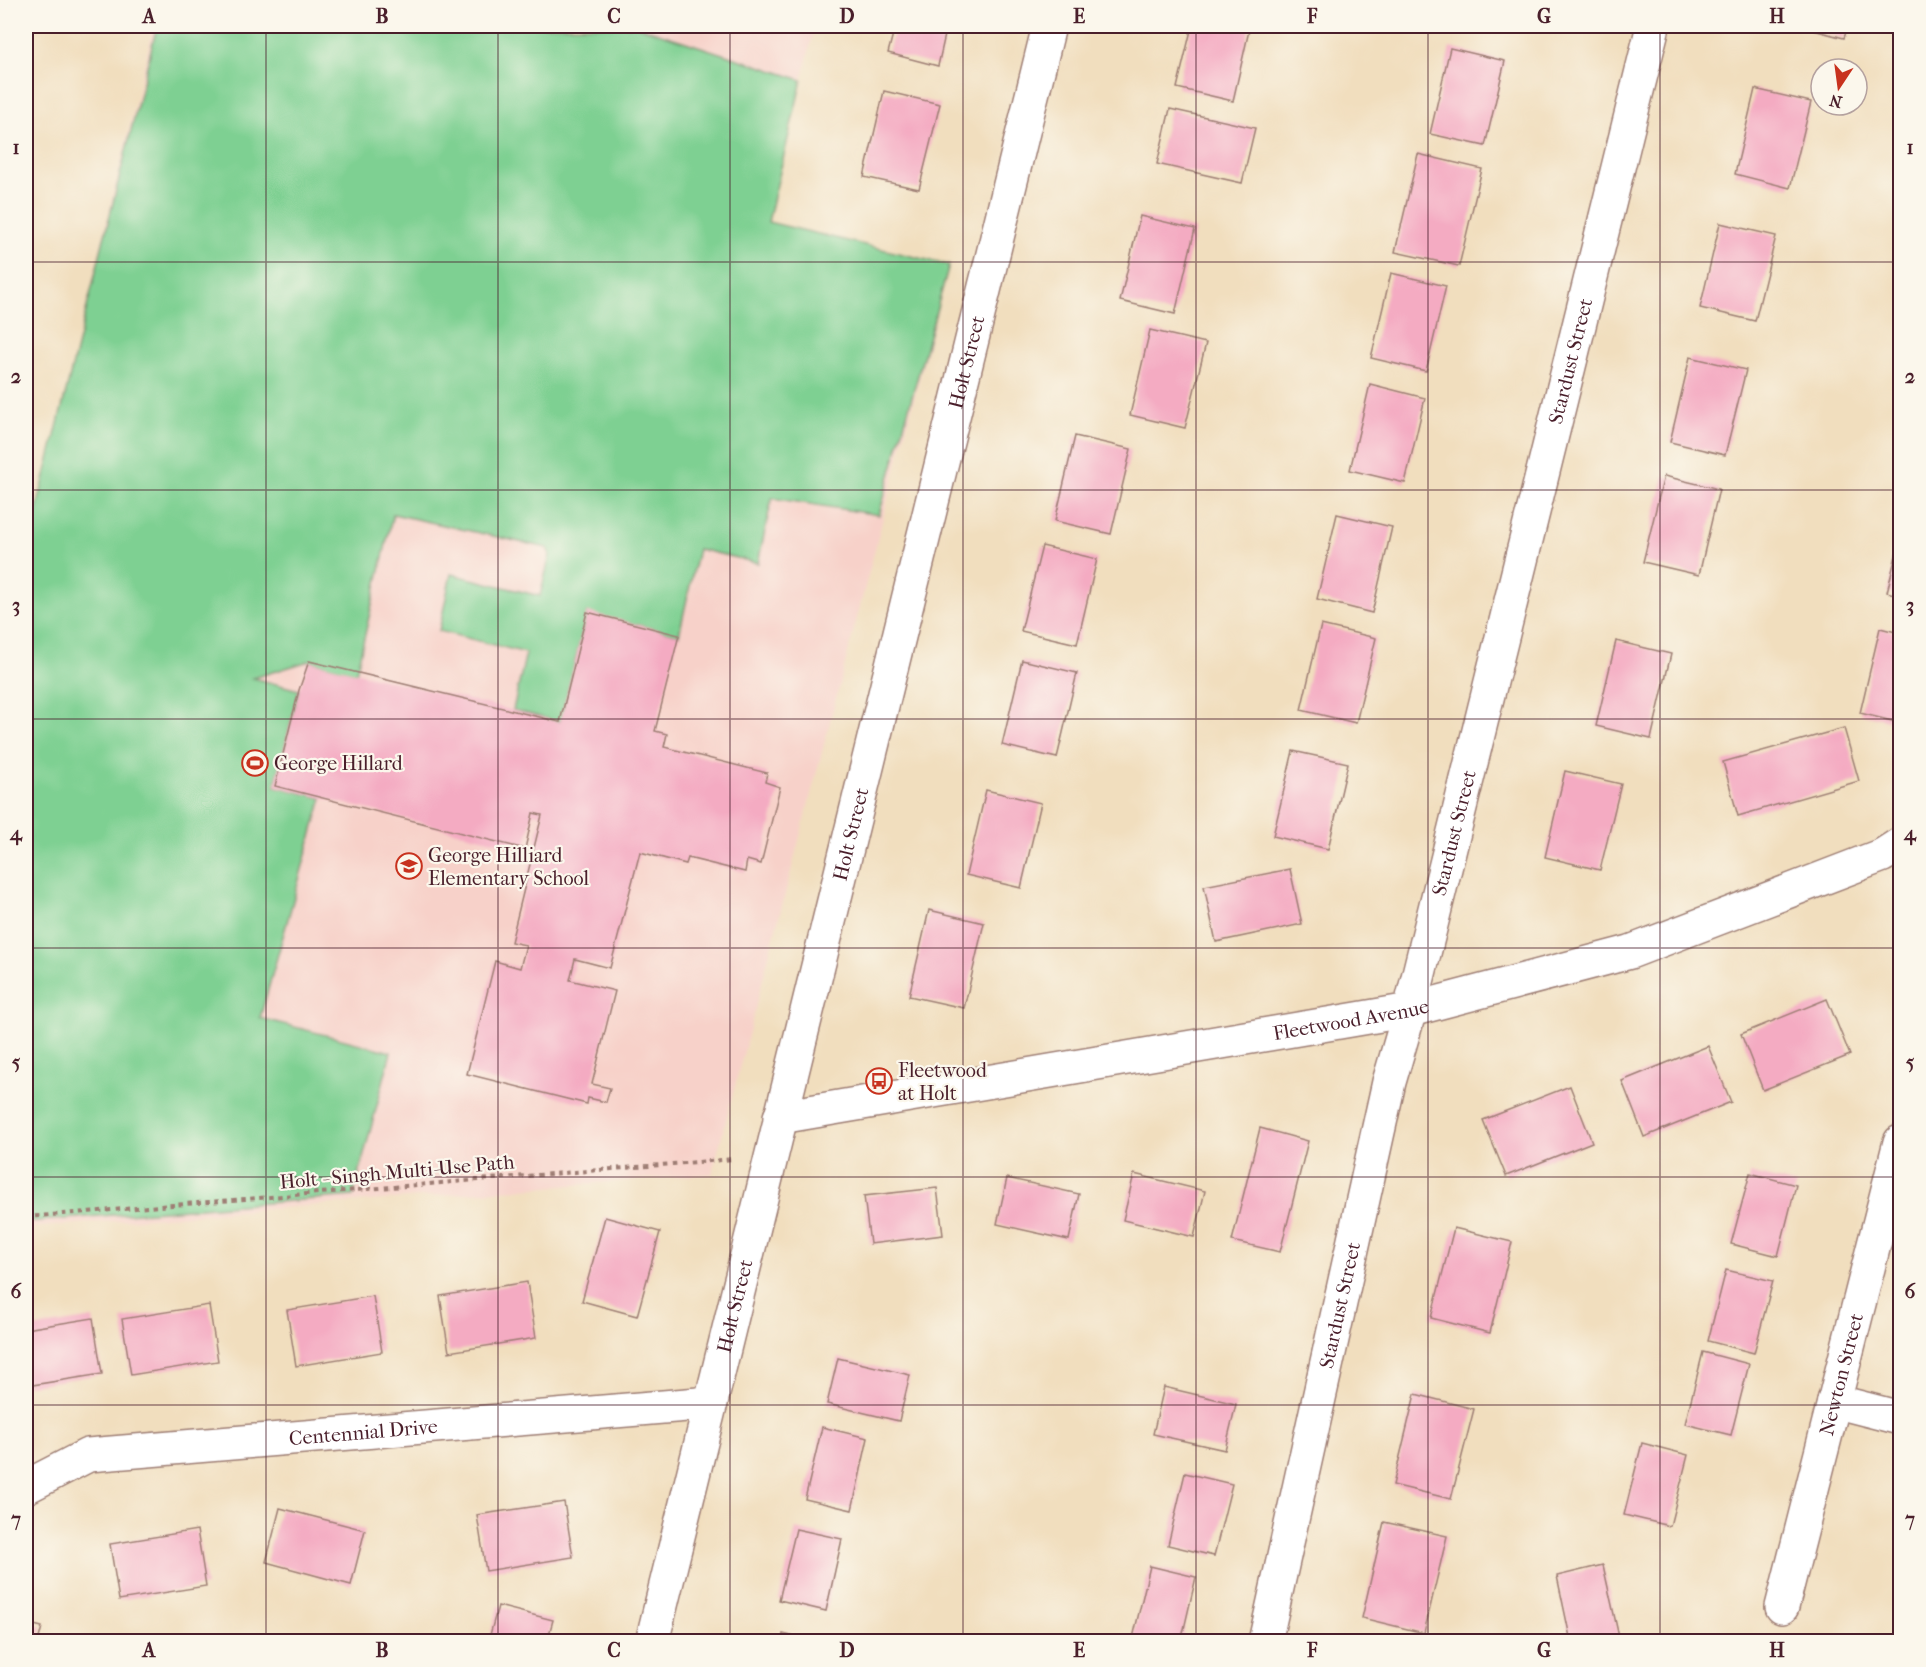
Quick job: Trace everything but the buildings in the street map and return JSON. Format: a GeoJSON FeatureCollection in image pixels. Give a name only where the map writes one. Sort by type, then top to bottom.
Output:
{"type":"FeatureCollection","features":[{"type":"Feature","properties":{"kind":"street","name":"Holt Street"},"geometry":{"type":"LineString","coordinates":[[652,1641],[1049,26]]}},
{"type":"Feature","properties":{"kind":"street","name":"Stardust Street"},"geometry":{"type":"LineString","coordinates":[[1265,1641],[1389,1082],[1410,1010],[1653,26]]}},
{"type":"Feature","properties":{"kind":"street","name":"Fleetwood Avenue"},"geometry":{"type":"LineString","coordinates":[[780,1117],[1410,1010],[1630,952],[1883,855],[1900,844]]}},
{"type":"Feature","properties":{"kind":"street","name":"Newton Street"},"geometry":{"type":"LineString","coordinates":[[1782,1607],[1900,1142]]}},
{"type":"Feature","properties":{"kind":"street"},"geometry":{"type":"LineString","coordinates":[[1834,1401],[1900,1418]]}},
{"type":"Feature","properties":{"kind":"street","name":"Centennial Drive"},"geometry":{"type":"LineString","coordinates":[[26,1487],[88,1455],[711,1403]]}},
{"type":"Feature","properties":{"kind":"path","name":"Holt - Singh Multi-Use Path"},"geometry":{"type":"LineString","coordinates":[[26,1217],[771,1156]]}},
{"type":"Feature","properties":{"kind":"shaded area","name":"George Hilliard Elementary School"},"geometry":{"type":"Polygon","coordinates":[[[154,26],[815,26],[768,222],[949,265],[712,1174],[26,1228],[26,557],[154,26]]]}},
{"type":"Feature","properties":{"kind":"green space","name":"George Hilliard Elementary School"},"geometry":{"type":"Polygon","coordinates":[[[157,26],[637,26],[802,80],[768,222],[949,265],[879,515],[772,498],[758,563],[698,549],[679,635],[587,613],[560,722],[513,710],[526,653],[439,631],[451,574],[540,596],[550,555],[547,548],[393,514],[356,673],[309,661],[253,678],[299,690],[275,786],[322,798],[260,1018],[391,1052],[353,1196],[26,1222],[26,552],[157,26]]]}},
{"type":"Feature","properties":{"kind":"place","name":"George Hillard"},"geometry":{"type":"Point","coordinates":[255,763]}},
{"type":"Feature","properties":{"kind":"place","name":"George Hilliard Elementary School"},"geometry":{"type":"Point","coordinates":[409,866]}},
{"type":"Feature","properties":{"kind":"place","name":"Fleetwood at Holt"},"geometry":{"type":"Point","coordinates":[879,1081]}}]}
